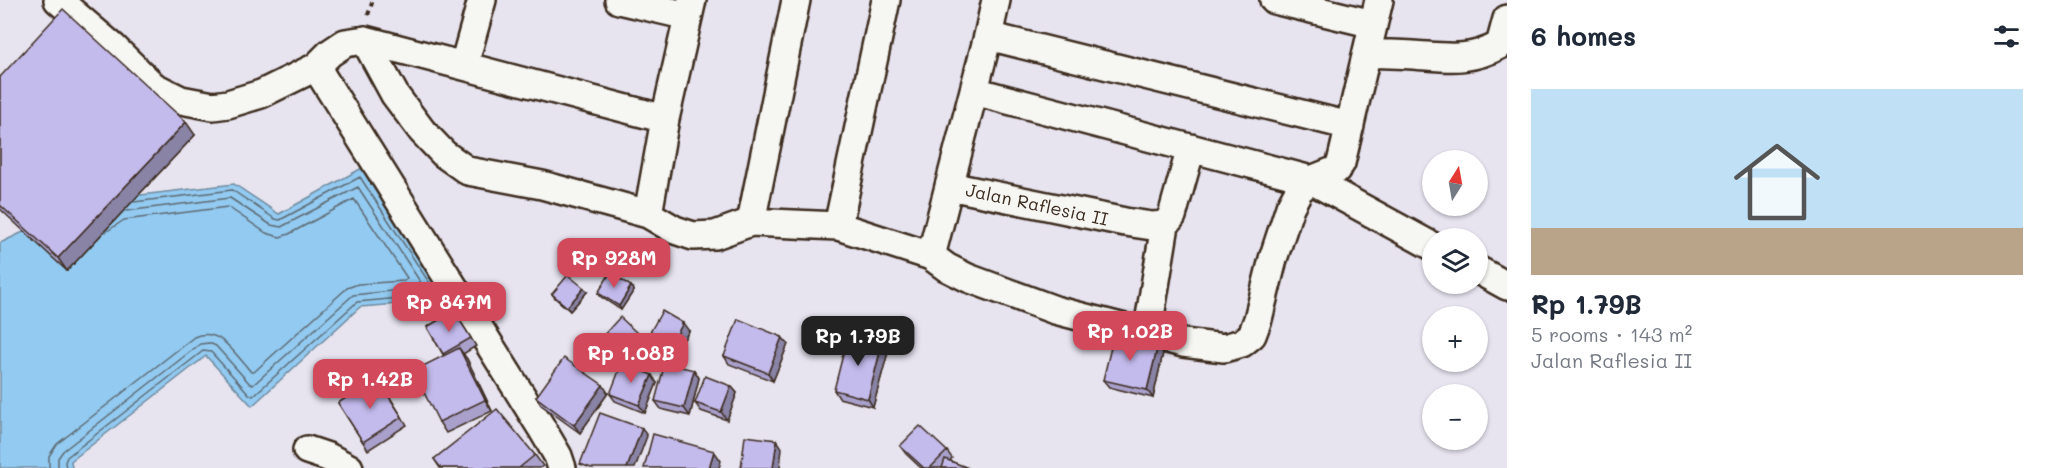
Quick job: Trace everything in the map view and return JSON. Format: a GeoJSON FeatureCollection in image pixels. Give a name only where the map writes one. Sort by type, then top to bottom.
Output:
{"type":"FeatureCollection","features":[{"type":"Feature","properties":{"kind":"street"},"geometry":{"type":"LineString","coordinates":[[58,0],[153,86],[181,100],[213,106],[261,94],[316,67],[330,53],[345,43],[365,40],[665,118]]}},
{"type":"Feature","properties":{"kind":"street"},"geometry":{"type":"LineString","coordinates":[[464,65],[482,0]]}},
{"type":"Feature","properties":{"kind":"street"},"geometry":{"type":"LineString","coordinates":[[619,0],[690,8],[665,118],[648,213]]}},
{"type":"Feature","properties":{"kind":"street"},"geometry":{"type":"LineString","coordinates":[[751,222],[796,0]]}},
{"type":"Feature","properties":{"kind":"street"},"geometry":{"type":"LineString","coordinates":[[838,226],[886,0]]}},
{"type":"Feature","properties":{"kind":"street"},"geometry":{"type":"LineString","coordinates":[[931,256],[996,0]]}},
{"type":"Feature","properties":{"kind":"street"},"geometry":{"type":"LineString","coordinates":[[365,40],[395,95],[409,115],[456,164],[468,171],[542,185],[648,213],[675,230],[693,236],[715,235],[751,222],[838,226],[931,256],[946,267],[988,286],[1056,310],[1183,344],[1224,348],[1242,343],[1252,335],[1273,259],[1290,207],[1299,190],[1311,180],[1336,170],[1341,163],[1376,12],[1274,0]]}},
{"type":"Feature","properties":{"kind":"street"},"geometry":{"type":"LineString","coordinates":[[1367,53],[1465,57],[1486,53],[1503,42],[1507,19]]}},
{"type":"Feature","properties":{"kind":"street"},"geometry":{"type":"LineString","coordinates":[[988,36],[1350,126]]}},
{"type":"Feature","properties":{"kind":"street"},"geometry":{"type":"LineString","coordinates":[[316,67],[541,426],[562,468]]}},
{"type":"Feature","properties":{"kind":"street"},"geometry":{"type":"LineString","coordinates":[[974,91],[1311,180],[1422,241]]}},
{"type":"Feature","properties":{"kind":"street"},"geometry":{"type":"LineString","coordinates":[[1147,335],[1165,225],[1172,216],[1191,148]]}},
{"type":"Feature","properties":{"kind":"street","name":"Jalan Raflesia II"},"geometry":{"type":"LineString","coordinates":[[949,186],[1125,222],[1152,226],[1165,225]]}},
{"type":"Feature","properties":{"kind":"street"},"geometry":{"type":"LineString","coordinates":[[1488,276],[1507,286]]}},
{"type":"Feature","properties":{"kind":"street"},"geometry":{"type":"LineString","coordinates":[[308,450],[349,468]]}},
{"type":"Feature","properties":{"kind":"water"},"geometry":{"type":"Polygon","coordinates":[[[362,168],[449,300],[360,307],[252,406],[206,356],[71,461],[72,468],[0,468],[0,243],[42,223],[115,198],[234,184],[279,214],[362,168]]]}},
{"type":"Feature","properties":{"kind":"building"},"geometry":{"type":"Polygon","coordinates":[[[63,9],[186,122],[58,258],[0,205],[0,77],[63,9]]]}},
{"type":"Feature","properties":{"kind":"building"},"geometry":{"type":"Polygon","coordinates":[[[610,273],[631,286],[619,306],[598,293],[610,273]]]}},
{"type":"Feature","properties":{"kind":"building"},"geometry":{"type":"Polygon","coordinates":[[[568,275],[584,288],[567,307],[552,294],[568,275]]]}},
{"type":"Feature","properties":{"kind":"building"},"geometry":{"type":"Polygon","coordinates":[[[454,311],[471,338],[443,354],[427,327],[454,311]]]}},
{"type":"Feature","properties":{"kind":"building"},"geometry":{"type":"Polygon","coordinates":[[[662,311],[683,323],[669,348],[648,336],[662,311]]]}},
{"type":"Feature","properties":{"kind":"building"},"geometry":{"type":"Polygon","coordinates":[[[620,317],[637,333],[619,353],[602,337],[620,317]]]}},
{"type":"Feature","properties":{"kind":"building"},"geometry":{"type":"Polygon","coordinates":[[[738,319],[782,337],[768,373],[724,356],[738,319]]]}},
{"type":"Feature","properties":{"kind":"building"},"geometry":{"type":"Polygon","coordinates":[[[848,335],[882,344],[868,399],[834,390],[848,335]]]}},
{"type":"Feature","properties":{"kind":"building"},"geometry":{"type":"Polygon","coordinates":[[[1114,335],[1158,345],[1147,390],[1103,380],[1114,335]]]}},
{"type":"Feature","properties":{"kind":"building"},"geometry":{"type":"Polygon","coordinates":[[[459,348],[485,400],[439,422],[413,371],[459,348]]]}},
{"type":"Feature","properties":{"kind":"building"},"geometry":{"type":"Polygon","coordinates":[[[564,358],[603,385],[574,425],[536,397],[564,358]]]}},
{"type":"Feature","properties":{"kind":"building"},"geometry":{"type":"Polygon","coordinates":[[[622,363],[652,375],[639,405],[610,394],[622,363]]]}},
{"type":"Feature","properties":{"kind":"building"},"geometry":{"type":"Polygon","coordinates":[[[665,363],[694,370],[684,408],[655,401],[665,363]]]}},
{"type":"Feature","properties":{"kind":"building"},"geometry":{"type":"Polygon","coordinates":[[[705,376],[731,386],[721,412],[695,403],[705,376]]]}},
{"type":"Feature","properties":{"kind":"building"},"geometry":{"type":"Polygon","coordinates":[[[377,378],[402,417],[363,442],[338,403],[377,378]]]}},
{"type":"Feature","properties":{"kind":"building"},"geometry":{"type":"Polygon","coordinates":[[[497,409],[535,455],[519,468],[441,468],[434,459],[497,409]]]}},
{"type":"Feature","properties":{"kind":"building"},"geometry":{"type":"Polygon","coordinates":[[[600,413],[642,428],[627,468],[591,468],[580,464],[600,413]]]}},
{"type":"Feature","properties":{"kind":"building"},"geometry":{"type":"Polygon","coordinates":[[[920,426],[947,451],[930,468],[924,468],[900,446],[920,426]]]}},
{"type":"Feature","properties":{"kind":"building"},"geometry":{"type":"Polygon","coordinates":[[[653,434],[714,451],[709,468],[644,468],[653,434]]]}},
{"type":"Feature","properties":{"kind":"building"},"geometry":{"type":"Polygon","coordinates":[[[745,436],[777,440],[773,468],[741,468],[745,436]]]}},
{"type":"Feature","properties":{"kind":"building"},"geometry":{"type":"Polygon","coordinates":[[[945,459],[968,468],[942,468],[945,459]]]}}]}
